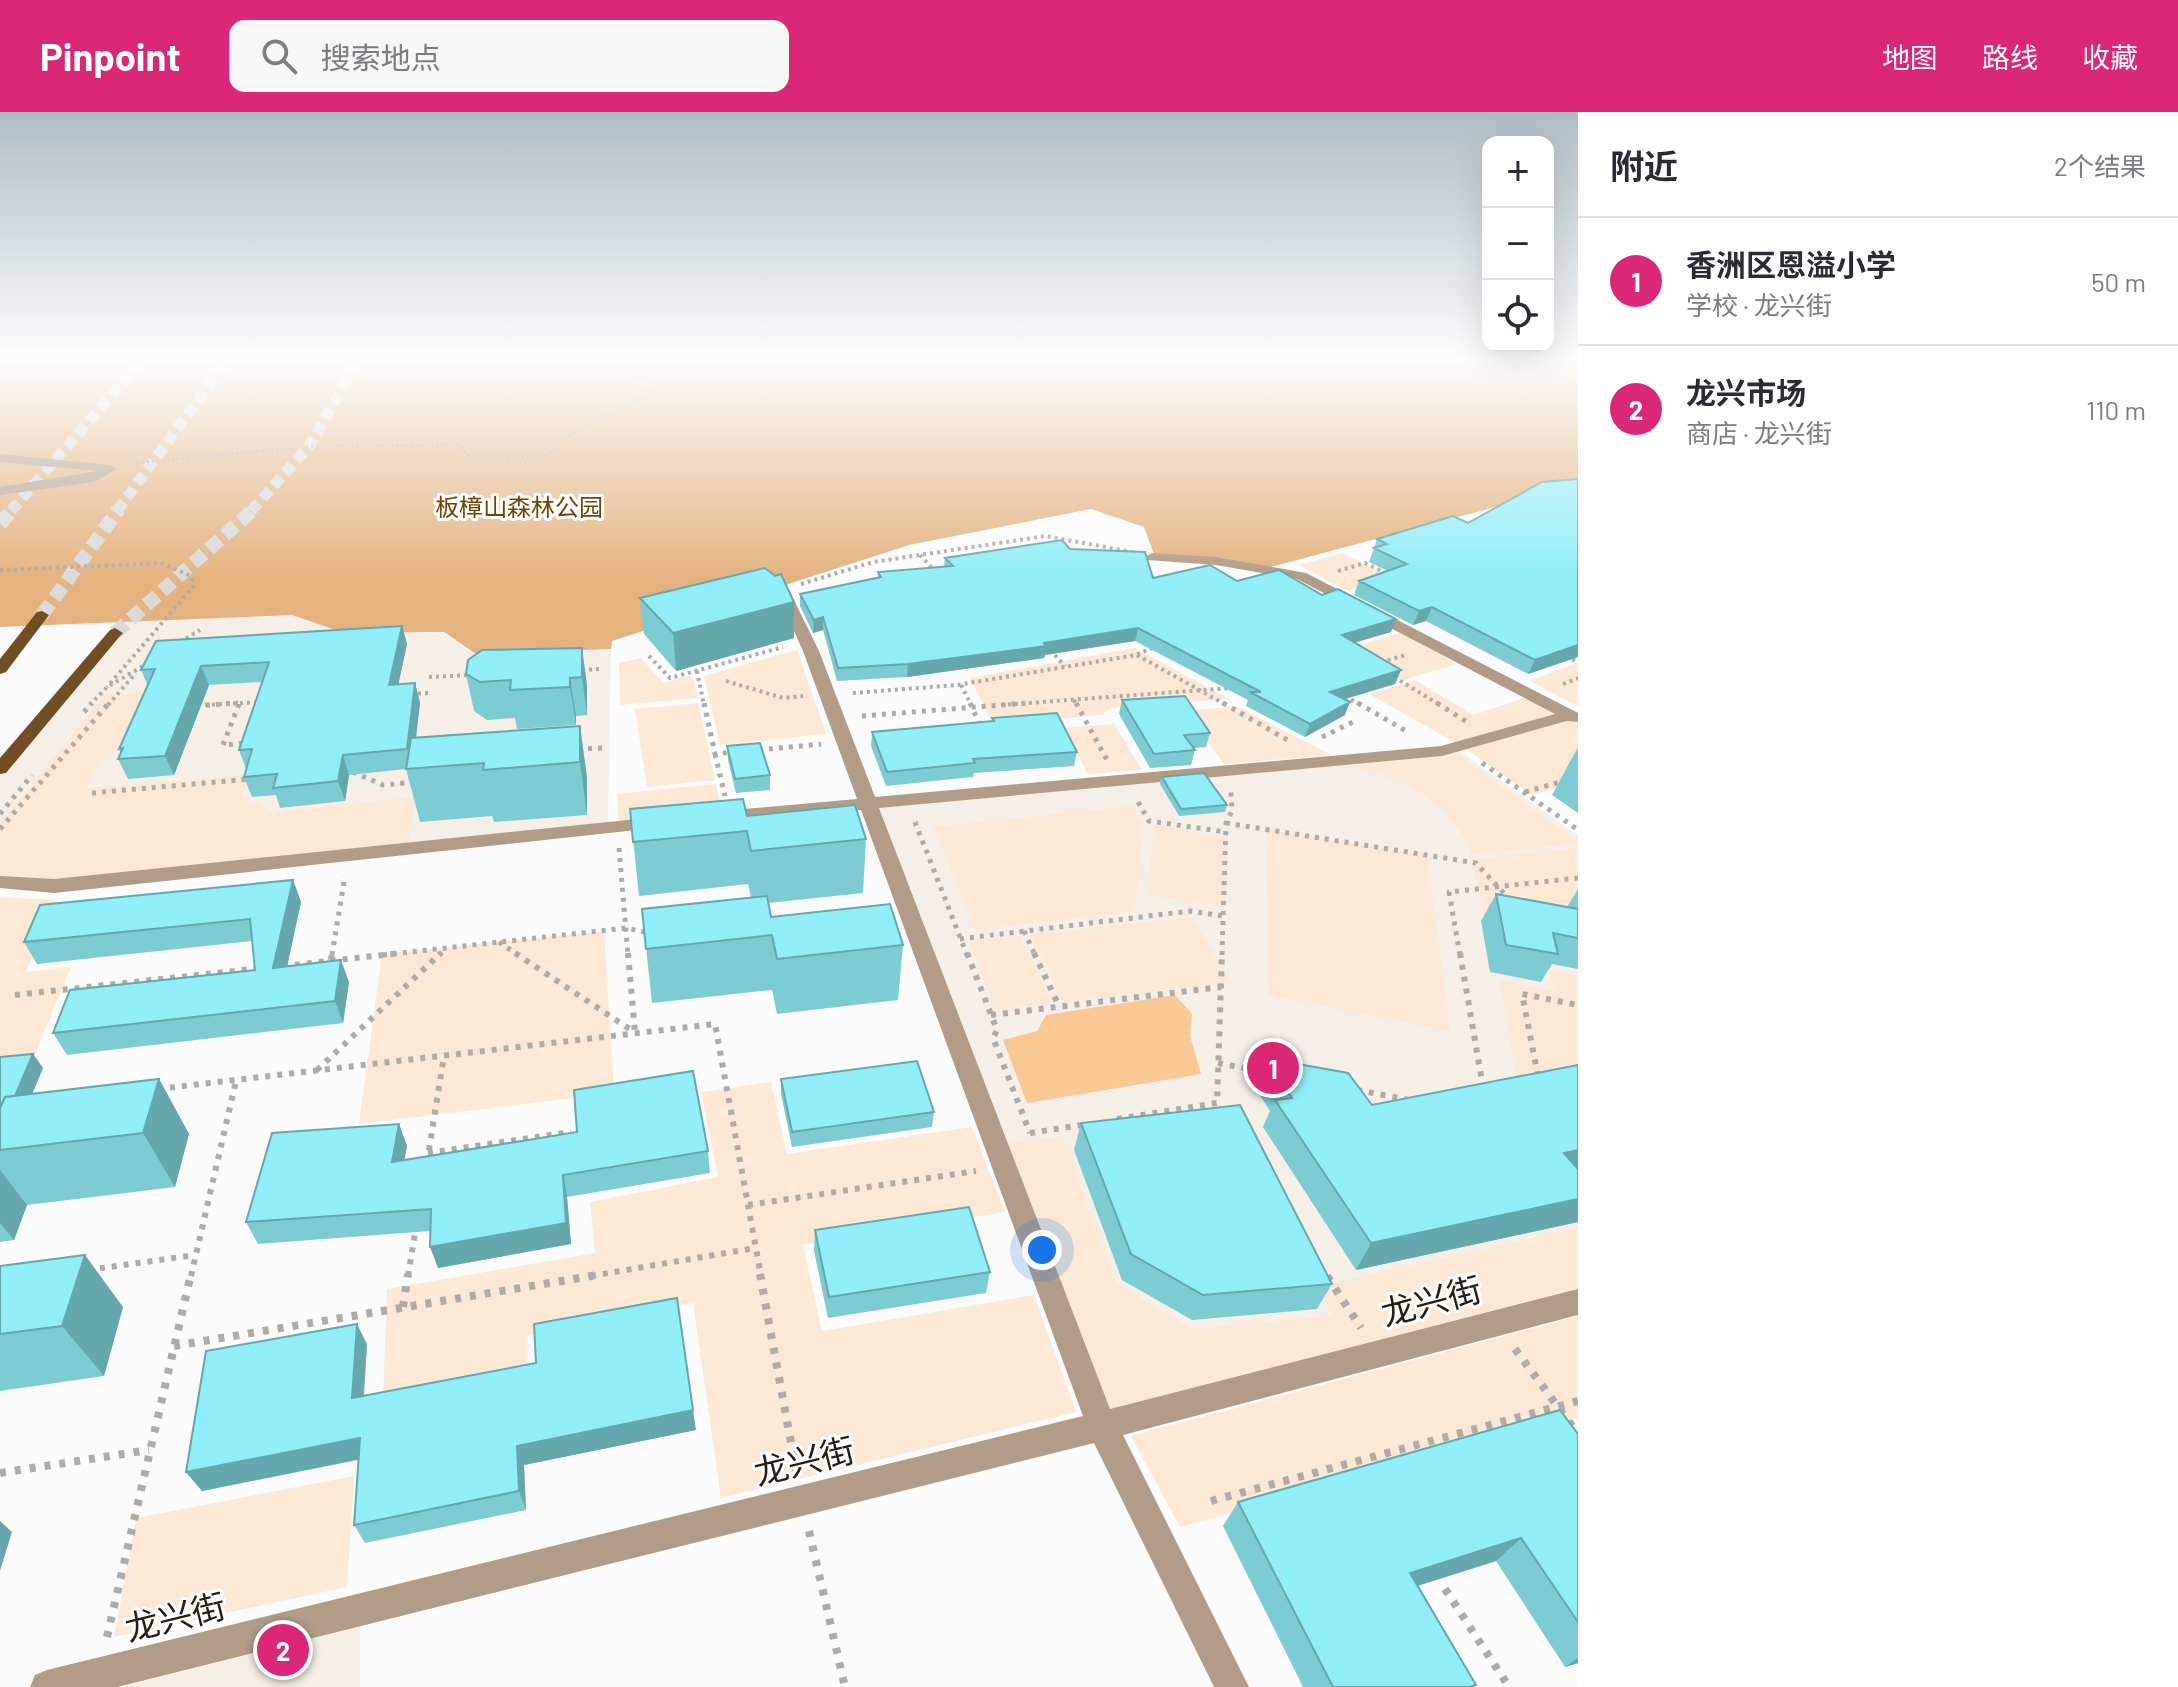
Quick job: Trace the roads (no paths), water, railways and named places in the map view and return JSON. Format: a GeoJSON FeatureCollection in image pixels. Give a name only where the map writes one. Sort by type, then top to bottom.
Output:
{"type":"FeatureCollection","features":[{"type":"Feature","properties":{"kind":"main road"},"geometry":{"type":"LineString","coordinates":[[0,669],[42,615]]}},
{"type":"Feature","properties":{"kind":"main road"},"geometry":{"type":"LineString","coordinates":[[0,769],[115,633]]}},
{"type":"Feature","properties":{"kind":"street"},"geometry":{"type":"LineString","coordinates":[[0,458],[110,466],[110,471],[94,478],[0,491]]}},
{"type":"Feature","properties":{"kind":"street"},"geometry":{"type":"LineString","coordinates":[[1152,557],[1216,561],[1301,576],[1574,717]]}},
{"type":"Feature","properties":{"kind":"street"},"geometry":{"type":"LineString","coordinates":[[787,600],[841,730],[1102,1426],[1232,1687]]}},
{"type":"Feature","properties":{"kind":"street"},"geometry":{"type":"LineString","coordinates":[[702,819],[867,801],[1450,749],[1574,717]]}},
{"type":"Feature","properties":{"kind":"street"},"geometry":{"type":"LineString","coordinates":[[0,882],[54,886],[674,822]]}},
{"type":"Feature","properties":{"kind":"street","name":"龙兴街"},"geometry":{"type":"LineString","coordinates":[[47,1687],[1102,1426],[1578,1302]]}},
{"type":"Feature","properties":{"kind":"tunnel"},"geometry":{"type":"LineString","coordinates":[[11,511],[79,432]]}},
{"type":"Feature","properties":{"kind":"tunnel"},"geometry":{"type":"LineString","coordinates":[[117,511],[174,432]]}},
{"type":"Feature","properties":{"kind":"tunnel"},"geometry":{"type":"LineString","coordinates":[[251,511],[310,445],[317,432]]}},
{"type":"Feature","properties":{"kind":"tunnel"},"geometry":{"type":"LineString","coordinates":[[0,524],[13,509]]}},
{"type":"Feature","properties":{"kind":"tunnel"},"geometry":{"type":"LineString","coordinates":[[42,615],[119,509]]}},
{"type":"Feature","properties":{"kind":"tunnel"},"geometry":{"type":"LineString","coordinates":[[115,633],[254,509]]}},
{"type":"Feature","properties":{"kind":"place","name":"香洲区恩溢小学"},"geometry":{"type":"Point","coordinates":[1273,1068]}},
{"type":"Feature","properties":{"kind":"place","name":"龙兴市场"},"geometry":{"type":"Point","coordinates":[283,1650]}},
{"type":"Feature","properties":{"kind":"park label","name":"板樟山森林公园"},"geometry":{"type":"Point","coordinates":[519,506]}}]}
